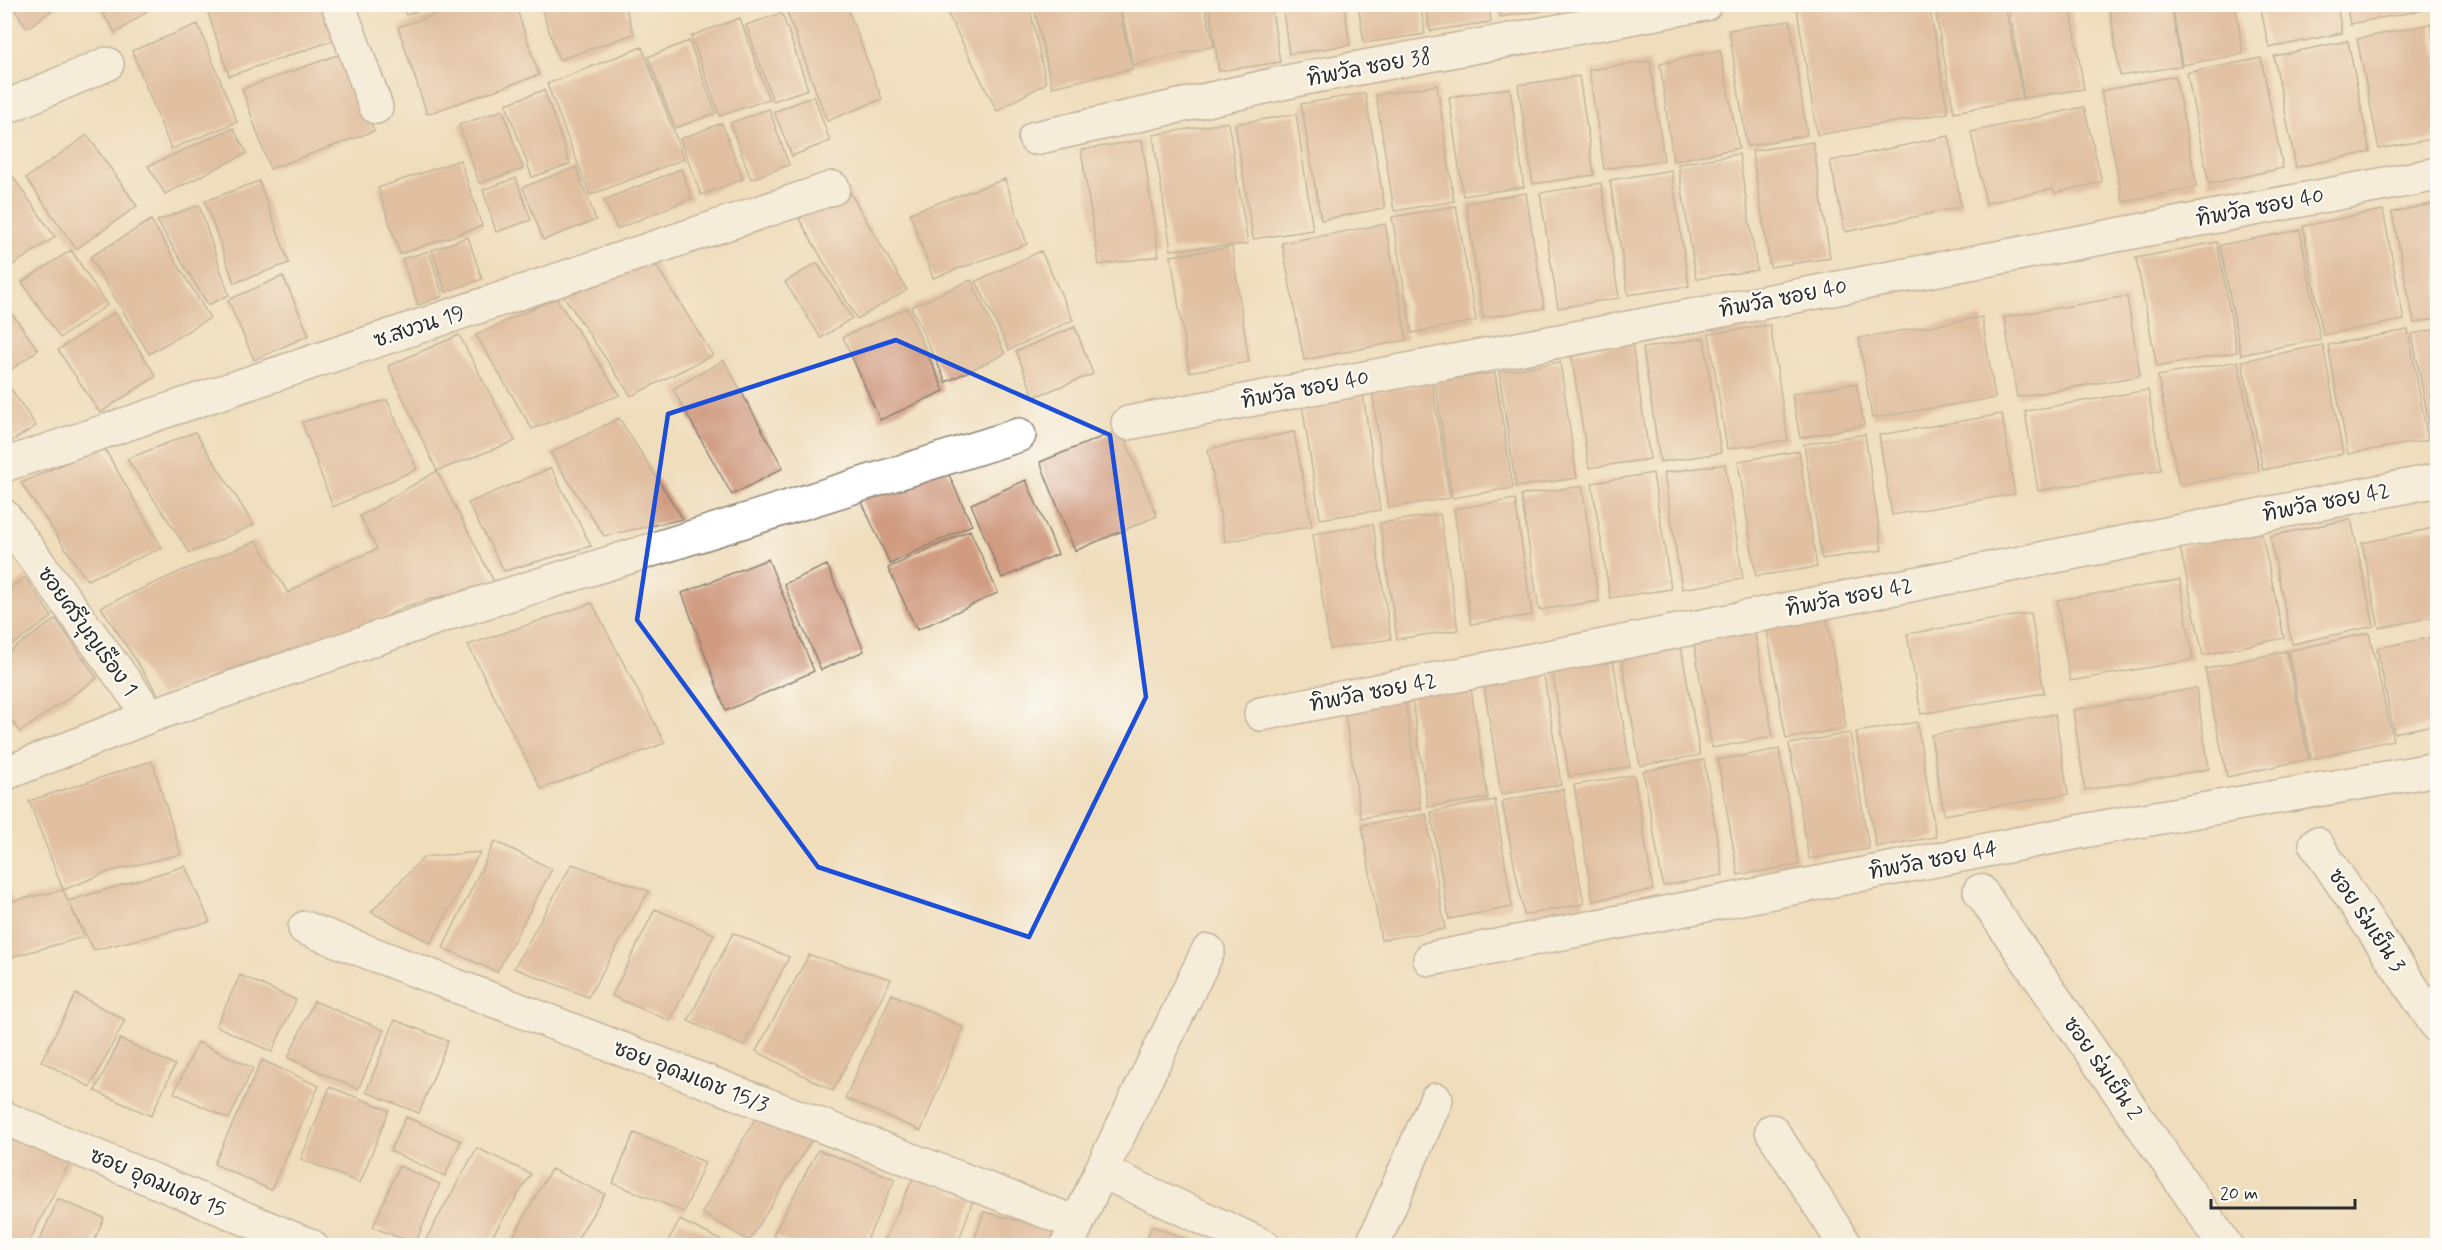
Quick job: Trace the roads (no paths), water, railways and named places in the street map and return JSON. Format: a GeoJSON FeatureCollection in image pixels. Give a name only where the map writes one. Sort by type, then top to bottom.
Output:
{"type":"FeatureCollection","features":[{"type":"Feature","properties":{"kind":"street"},"geometry":{"type":"LineString","coordinates":[[338,4],[376,107]]}},
{"type":"Feature","properties":{"kind":"street","name":"ทิพวัล ซอย 38"},"geometry":{"type":"LineString","coordinates":[[1035,138],[1305,78],[1705,4]]}},
{"type":"Feature","properties":{"kind":"street"},"geometry":{"type":"LineString","coordinates":[[4,108],[106,64]]}},
{"type":"Feature","properties":{"kind":"street","name":"ทิพวัล ซอย 40"},"geometry":{"type":"LineString","coordinates":[[1128,423],[2438,174]]}},
{"type":"Feature","properties":{"kind":"street","name":"ซ.สงวน 19"},"geometry":{"type":"LineString","coordinates":[[4,465],[833,188]]}},
{"type":"Feature","properties":{"kind":"street"},"geometry":{"type":"LineString","coordinates":[[4,774],[150,716],[453,612],[1019,435]]}},
{"type":"Feature","properties":{"kind":"street","name":"ทิพวัล ซอย 42"},"geometry":{"type":"LineString","coordinates":[[1261,714],[2438,480]]}},
{"type":"Feature","properties":{"kind":"street","name":"ซอยศรีบุญเรือง 1"},"geometry":{"type":"LineString","coordinates":[[4,516],[150,716]]}},
{"type":"Feature","properties":{"kind":"street","name":"ทิพวัล ซอย 44"},"geometry":{"type":"LineString","coordinates":[[1430,959],[2104,826],[2438,769]]}},
{"type":"Feature","properties":{"kind":"street","name":"ซอย ร่มเย็น 3"},"geometry":{"type":"LineString","coordinates":[[2316,844],[2438,1027]]}},
{"type":"Feature","properties":{"kind":"street","name":"ซอย ร่มเย็น 2"},"geometry":{"type":"LineString","coordinates":[[1980,891],[2226,1245]]}},
{"type":"Feature","properties":{"kind":"street","name":"ซอย อุดมเดช 15/3"},"geometry":{"type":"LineString","coordinates":[[305,928],[1071,1234]]}},
{"type":"Feature","properties":{"kind":"street"},"geometry":{"type":"LineString","coordinates":[[1071,1234],[1208,951]]}},
{"type":"Feature","properties":{"kind":"street"},"geometry":{"type":"LineString","coordinates":[[1372,1245],[1436,1100]]}},
{"type":"Feature","properties":{"kind":"street","name":"ซอย อุดมเดช 15"},"geometry":{"type":"LineString","coordinates":[[4,1118],[311,1245]]}},
{"type":"Feature","properties":{"kind":"street"},"geometry":{"type":"LineString","coordinates":[[1772,1131],[1846,1245]]}},
{"type":"Feature","properties":{"kind":"street"},"geometry":{"type":"LineString","coordinates":[[1101,1171],[1263,1245]]}}]}
